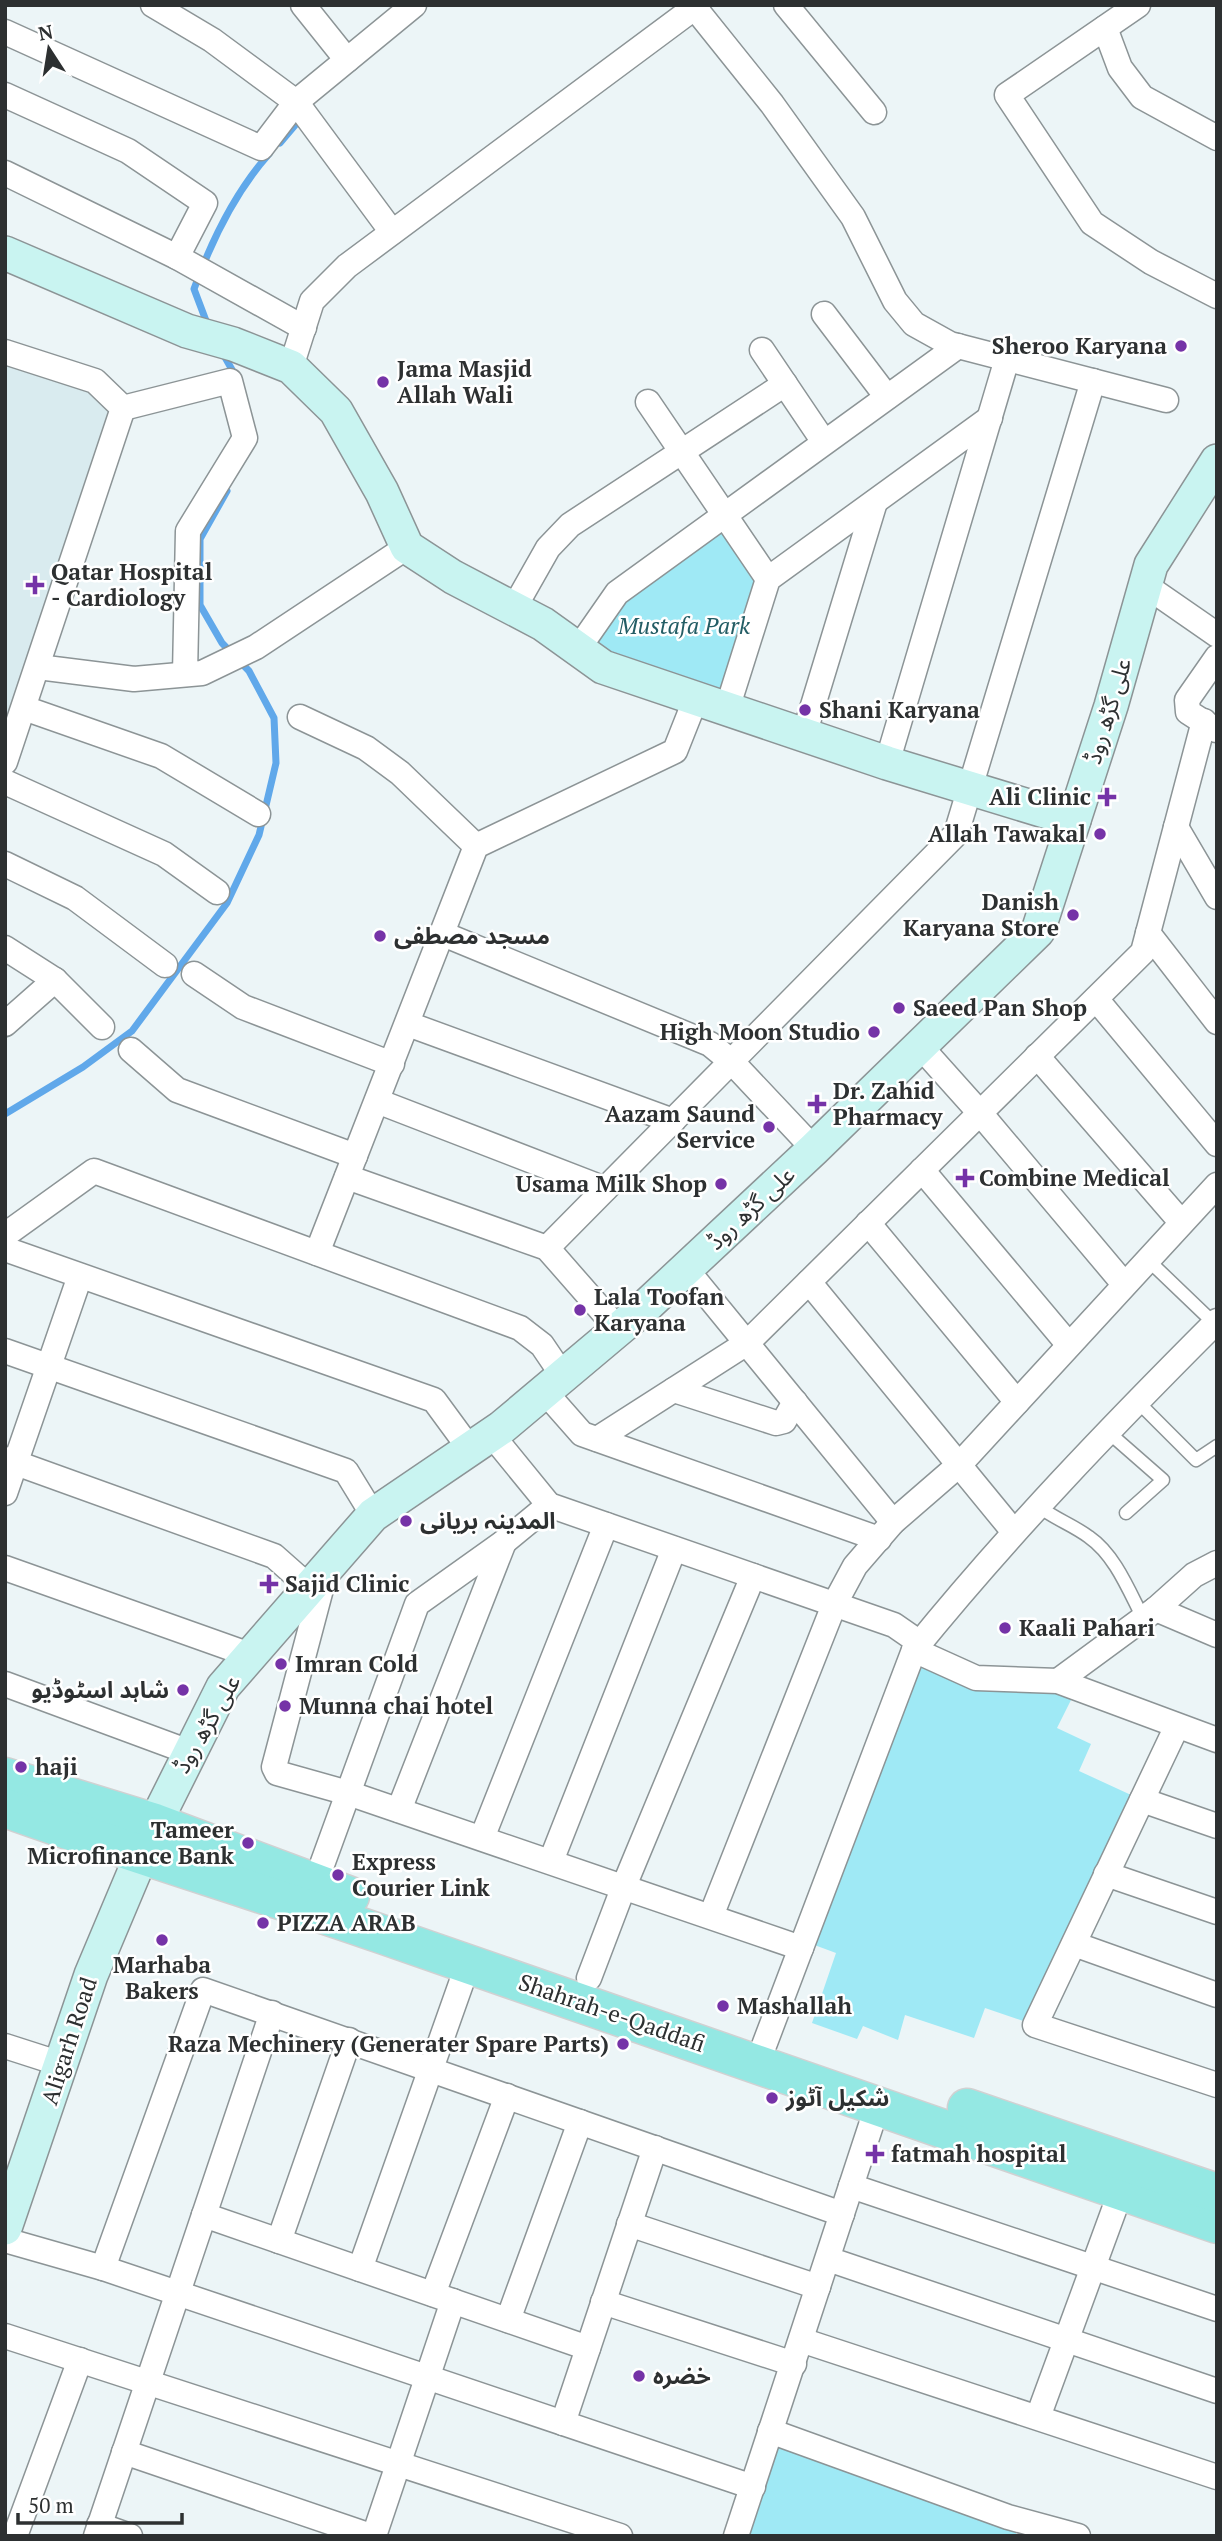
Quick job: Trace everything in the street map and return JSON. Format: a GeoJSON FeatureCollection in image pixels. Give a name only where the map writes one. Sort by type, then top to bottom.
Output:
{"type":"FeatureCollection","features":[{"type":"Feature","properties":{"kind":"main road"},"geometry":{"type":"LineString","coordinates":[[5,253],[187,331],[233,344],[292,367],[335,411],[382,492],[407,547],[453,577],[543,624],[603,667],[887,763],[1074,820]]}},
{"type":"Feature","properties":{"kind":"main road","name":"علی گڑھ روڈ"},"geometry":{"type":"LineString","coordinates":[[147,1840],[188,1752],[223,1687],[373,1516],[481,1442],[618,1329],[814,1149],[1038,931],[1151,565],[1217,461]]}},
{"type":"Feature","properties":{"kind":"main road","name":"Shahrah-e-Qaddafi"},"geometry":{"type":"LineString","coordinates":[[5,1777],[147,1840],[468,1964],[761,2051],[1217,2193]]}},
{"type":"Feature","properties":{"kind":"main road","name":"Shahrah-e-Qaddafi"},"geometry":{"type":"LineString","coordinates":[[5,1808],[147,1840],[315,1884],[589,1978],[878,2104],[1217,2224]]}},
{"type":"Feature","properties":{"kind":"main road","name":"Aligarh Road"},"geometry":{"type":"LineString","coordinates":[[5,2228],[90,1975],[147,1840]]}},
{"type":"Feature","properties":{"kind":"street"},"geometry":{"type":"LineString","coordinates":[[153,5],[212,40],[301,108],[392,232]]}},
{"type":"Feature","properties":{"kind":"street"},"geometry":{"type":"LineString","coordinates":[[303,5],[347,61]]}},
{"type":"Feature","properties":{"kind":"street"},"geometry":{"type":"LineString","coordinates":[[5,32],[137,89],[261,148],[347,61],[414,5]]}},
{"type":"Feature","properties":{"kind":"street"},"geometry":{"type":"LineString","coordinates":[[786,5],[874,112]]}},
{"type":"Feature","properties":{"kind":"street"},"geometry":{"type":"LineString","coordinates":[[1138,5],[1006,95],[1092,223],[1151,262],[1217,296]]}},
{"type":"Feature","properties":{"kind":"street"},"geometry":{"type":"LineString","coordinates":[[292,367],[312,301],[347,266],[696,6],[772,104],[853,217],[895,301],[914,324],[958,346],[1166,400]]}},
{"type":"Feature","properties":{"kind":"street"},"geometry":{"type":"LineString","coordinates":[[1105,28],[1120,68],[1142,97],[1217,138]]}},
{"type":"Feature","properties":{"kind":"street"},"geometry":{"type":"LineString","coordinates":[[5,96],[128,151],[205,203],[183,261]]}},
{"type":"Feature","properties":{"kind":"street"},"geometry":{"type":"LineString","coordinates":[[5,173],[183,261],[304,328]]}},
{"type":"Feature","properties":{"kind":"street"},"geometry":{"type":"LineString","coordinates":[[824,314],[887,397]]}},
{"type":"Feature","properties":{"kind":"street"},"geometry":{"type":"LineString","coordinates":[[578,649],[617,593],[958,346]]}},
{"type":"Feature","properties":{"kind":"street"},"geometry":{"type":"LineString","coordinates":[[762,350],[824,442]]}},
{"type":"Feature","properties":{"kind":"street"},"geometry":{"type":"LineString","coordinates":[[5,352],[95,381],[123,408]]}},
{"type":"Feature","properties":{"kind":"street"},"geometry":{"type":"LineString","coordinates":[[887,763],[1007,359]]}},
{"type":"Feature","properties":{"kind":"street"},"geometry":{"type":"LineString","coordinates":[[123,408],[230,381],[245,439],[188,531],[185,674]]}},
{"type":"Feature","properties":{"kind":"street"},"geometry":{"type":"LineString","coordinates":[[547,1248],[956,834],[1093,381]]}},
{"type":"Feature","properties":{"kind":"street"},"geometry":{"type":"LineString","coordinates":[[514,608],[548,548],[570,525],[785,384]]}},
{"type":"Feature","properties":{"kind":"street"},"geometry":{"type":"LineString","coordinates":[[648,402],[768,579]]}},
{"type":"Feature","properties":{"kind":"street"},"geometry":{"type":"LineString","coordinates":[[5,762],[123,408]]}},
{"type":"Feature","properties":{"kind":"street"},"geometry":{"type":"LineString","coordinates":[[727,709],[768,579],[990,418]]}},
{"type":"Feature","properties":{"kind":"street"},"geometry":{"type":"LineString","coordinates":[[804,735],[875,502]]}},
{"type":"Feature","properties":{"kind":"street"},"geometry":{"type":"LineString","coordinates":[[38,667],[134,679],[202,673],[223,665],[256,646],[407,547]]}},
{"type":"Feature","properties":{"kind":"street"},"geometry":{"type":"LineString","coordinates":[[1145,585],[1217,635]]}},
{"type":"Feature","properties":{"kind":"street"},"geometry":{"type":"LineString","coordinates":[[597,1440],[747,1343],[1143,952],[1176,827],[1210,726],[1188,712],[1187,700],[1217,657]]}},
{"type":"Feature","properties":{"kind":"street"},"geometry":{"type":"LineString","coordinates":[[317,1253],[476,846],[675,751],[696,698]]}},
{"type":"Feature","properties":{"kind":"street"},"geometry":{"type":"LineString","coordinates":[[24,708],[161,755],[258,814]]}},
{"type":"Feature","properties":{"kind":"street"},"geometry":{"type":"LineString","coordinates":[[300,717],[366,748],[400,773],[476,846]]}},
{"type":"Feature","properties":{"kind":"street"},"geometry":{"type":"LineString","coordinates":[[5,782],[164,854],[217,892]]}},
{"type":"Feature","properties":{"kind":"street"},"geometry":{"type":"LineString","coordinates":[[1176,827],[1217,897]]}},
{"type":"Feature","properties":{"kind":"street"},"geometry":{"type":"LineString","coordinates":[[5,864],[75,898],[165,965]]}},
{"type":"Feature","properties":{"kind":"street"},"geometry":{"type":"LineString","coordinates":[[1148,933],[1217,1022]]}},
{"type":"Feature","properties":{"kind":"street"},"geometry":{"type":"LineString","coordinates":[[443,934],[710,1044],[732,1062],[814,1149]]}},
{"type":"Feature","properties":{"kind":"street"},"geometry":{"type":"LineString","coordinates":[[5,948],[55,980],[102,1027]]}},
{"type":"Feature","properties":{"kind":"street"},"geometry":{"type":"LineString","coordinates":[[194,974],[243,1007],[392,1064]]}},
{"type":"Feature","properties":{"kind":"street"},"geometry":{"type":"LineString","coordinates":[[5,1024],[55,980]]}},
{"type":"Feature","properties":{"kind":"street"},"geometry":{"type":"LineString","coordinates":[[1096,999],[1217,1144]]}},
{"type":"Feature","properties":{"kind":"street"},"geometry":{"type":"LineString","coordinates":[[408,1024],[673,1121]]}},
{"type":"Feature","properties":{"kind":"street"},"geometry":{"type":"LineString","coordinates":[[920,1046],[1124,1284]]}},
{"type":"Feature","properties":{"kind":"street"},"geometry":{"type":"LineString","coordinates":[[131,1050],[177,1090],[351,1167],[547,1248],[618,1329]]}},
{"type":"Feature","properties":{"kind":"street"},"geometry":{"type":"LineString","coordinates":[[1037,1056],[1181,1222]]}},
{"type":"Feature","properties":{"kind":"street"},"geometry":{"type":"LineString","coordinates":[[377,1101],[605,1189]]}},
{"type":"Feature","properties":{"kind":"street"},"geometry":{"type":"LineString","coordinates":[[922,1170],[1069,1345]]}},
{"type":"Feature","properties":{"kind":"street"},"geometry":{"type":"LineString","coordinates":[[5,1235],[94,1171],[520,1328],[542,1345],[554,1384],[582,1434],[886,1530]]}},
{"type":"Feature","properties":{"kind":"street"},"geometry":{"type":"LineString","coordinates":[[711,1916],[834,1605],[855,1566],[886,1530],[960,1464],[1217,1185]]}},
{"type":"Feature","properties":{"kind":"street"},"geometry":{"type":"LineString","coordinates":[[868,1223],[1017,1402]]}},
{"type":"Feature","properties":{"kind":"street"},"geometry":{"type":"LineString","coordinates":[[5,1249],[434,1400],[549,1505],[894,1625],[917,1646],[976,1678],[1058,1681],[1217,1740]]}},
{"type":"Feature","properties":{"kind":"street"},"geometry":{"type":"LineString","coordinates":[[686,1269],[795,1402],[886,1530]]}},
{"type":"Feature","properties":{"kind":"street"},"geometry":{"type":"LineString","coordinates":[[5,1493],[10,1461],[50,1365],[80,1276]]}},
{"type":"Feature","properties":{"kind":"street"},"geometry":{"type":"LineString","coordinates":[[809,1282],[1014,1532]]}},
{"type":"Feature","properties":{"kind":"street"},"geometry":{"type":"LineString","coordinates":[[761,2051],[917,1646],[954,1598],[1107,1431],[1216,1323]]}},
{"type":"Feature","properties":{"kind":"street"},"geometry":{"type":"LineString","coordinates":[[5,1351],[346,1471],[373,1516]]}},
{"type":"Feature","properties":{"kind":"street"},"geometry":{"type":"LineString","coordinates":[[674,1390],[776,1423],[784,1422],[795,1402]]}},
{"type":"Feature","properties":{"kind":"street"},"geometry":{"type":"LineString","coordinates":[[10,1461],[274,1556],[318,1578],[274,1767],[277,1773],[399,1810],[801,1948]]}},
{"type":"Feature","properties":{"kind":"street"},"geometry":{"type":"LineString","coordinates":[[315,1884],[416,1604],[504,1542],[549,1505]]}},
{"type":"Feature","properties":{"kind":"street"},"geometry":{"type":"LineString","coordinates":[[482,1838],[606,1525]]}},
{"type":"Feature","properties":{"kind":"street"},"geometry":{"type":"LineString","coordinates":[[399,1810],[504,1542]]}},
{"type":"Feature","properties":{"kind":"street"},"geometry":{"type":"LineString","coordinates":[[551,1861],[674,1549]]}},
{"type":"Feature","properties":{"kind":"street"},"geometry":{"type":"LineString","coordinates":[[1058,1681],[1149,1614],[1194,1575],[1217,1563]]}},
{"type":"Feature","properties":{"kind":"street"},"geometry":{"type":"LineString","coordinates":[[5,1569],[250,1655]]}},
{"type":"Feature","properties":{"kind":"street"},"geometry":{"type":"LineString","coordinates":[[589,1978],[624,1886],[752,1576]]}},
{"type":"Feature","properties":{"kind":"street"},"geometry":{"type":"LineString","coordinates":[[1149,1614],[1217,1635]]}},
{"type":"Feature","properties":{"kind":"street"},"geometry":{"type":"LineString","coordinates":[[5,1684],[188,1752]]}},
{"type":"Feature","properties":{"kind":"street"},"geometry":{"type":"LineString","coordinates":[[1177,1726],[1035,2025],[1217,2085]]}},
{"type":"Feature","properties":{"kind":"street"},"geometry":{"type":"LineString","coordinates":[[1142,1800],[1217,1826]]}},
{"type":"Feature","properties":{"kind":"street"},"geometry":{"type":"LineString","coordinates":[[1106,1874],[1217,1912]]}},
{"type":"Feature","properties":{"kind":"street"},"geometry":{"type":"LineString","coordinates":[[1074,1944],[1217,1995]]}},
{"type":"Feature","properties":{"kind":"street"},"geometry":{"type":"LineString","coordinates":[[360,2269],[468,1964]]}},
{"type":"Feature","properties":{"kind":"street"},"geometry":{"type":"LineString","coordinates":[[103,2268],[203,1990],[842,2214]]}},
{"type":"Feature","properties":{"kind":"street"},"geometry":{"type":"LineString","coordinates":[[130,2536],[97,2531],[272,2013]]}},
{"type":"Feature","properties":{"kind":"street"},"geometry":{"type":"LineString","coordinates":[[279,2241],[349,2040]]}},
{"type":"Feature","properties":{"kind":"street"},"geometry":{"type":"LineString","coordinates":[[5,2046],[61,2064]]}},
{"type":"Feature","properties":{"kind":"street"},"geometry":{"type":"LineString","coordinates":[[124,2452],[373,2536],[428,2377],[443,2298],[507,2095]]}},
{"type":"Feature","properties":{"kind":"street"},"geometry":{"type":"LineString","coordinates":[[736,2536],[878,2104]]}},
{"type":"Feature","properties":{"kind":"street"},"geometry":{"type":"LineString","coordinates":[[508,2320],[580,2122]]}},
{"type":"Feature","properties":{"kind":"street"},"geometry":{"type":"LineString","coordinates":[[563,2423],[655,2148]]}},
{"type":"Feature","properties":{"kind":"street"},"geometry":{"type":"LineString","coordinates":[[852,2186],[1217,2309]]}},
{"type":"Feature","properties":{"kind":"street"},"geometry":{"type":"LineString","coordinates":[[1038,2417],[1121,2191]]}},
{"type":"Feature","properties":{"kind":"street"},"geometry":{"type":"LineString","coordinates":[[204,2215],[588,2348]]}},
{"type":"Feature","properties":{"kind":"street"},"geometry":{"type":"LineString","coordinates":[[629,2224],[818,2287]]}},
{"type":"Feature","properties":{"kind":"street"},"geometry":{"type":"LineString","coordinates":[[5,2240],[103,2268],[753,2487]]}},
{"type":"Feature","properties":{"kind":"street"},"geometry":{"type":"LineString","coordinates":[[828,2259],[1217,2392]]}},
{"type":"Feature","properties":{"kind":"street"},"geometry":{"type":"LineString","coordinates":[[603,2302],[1038,2417],[1217,2477]]}},
{"type":"Feature","properties":{"kind":"street"},"geometry":{"type":"LineString","coordinates":[[5,2336],[620,2536]]}},
{"type":"Feature","properties":{"kind":"street"},"geometry":{"type":"LineString","coordinates":[[15,2536],[80,2360]]}},
{"type":"Feature","properties":{"kind":"street"},"geometry":{"type":"LineString","coordinates":[[770,2431],[1007,2516],[1078,2536]]}},
{"type":"Feature","properties":{"kind":"lane"},"geometry":{"type":"LineString","coordinates":[[1147,1259],[1216,1323]]}},
{"type":"Feature","properties":{"kind":"lane"},"geometry":{"type":"LineString","coordinates":[[1137,1401],[1196,1460],[1217,1446]]}},
{"type":"Feature","properties":{"kind":"lane"},"geometry":{"type":"LineString","coordinates":[[1107,1431],[1163,1480],[1126,1513]]}},
{"type":"Feature","properties":{"kind":"lane"},"geometry":{"type":"LineString","coordinates":[[1038,1506],[1059,1522],[1090,1537],[1112,1562],[1149,1614]]}},
{"type":"Feature","properties":{"kind":"shaded area","name":"Qatar Hospital - Cardiology"},"geometry":{"type":"Polygon","coordinates":[[[5,352],[95,381],[123,408],[5,761],[5,352]]]}},
{"type":"Feature","properties":{"kind":"green space","name":"Mustafa Park"},"geometry":{"type":"Polygon","coordinates":[[[724,514],[768,579],[727,709],[578,649],[617,593],[724,514]]]}},
{"type":"Feature","properties":{"kind":"green space"},"geometry":{"type":"Polygon","coordinates":[[[916,1663],[1056,1690],[1072,1698],[1057,1728],[1091,1744],[1079,1771],[1142,1800],[1035,2025],[985,2008],[974,2038],[905,2015],[898,2040],[863,2026],[857,2039],[812,2023],[836,1953],[809,1943],[916,1663]]]}},
{"type":"Feature","properties":{"kind":"green space"},"geometry":{"type":"Polygon","coordinates":[[[770,2431],[1019,2526],[1015,2536],[735,2536],[770,2431]]]}},
{"type":"Feature","properties":{"kind":"waterway"},"geometry":{"type":"LineString","coordinates":[[280,143],[302,117]]}},
{"type":"Feature","properties":{"kind":"waterway"},"geometry":{"type":"LineString","coordinates":[[208,326],[194,289],[226,218],[246,184],[269,154]]}},
{"type":"Feature","properties":{"kind":"waterway"},"geometry":{"type":"LineString","coordinates":[[222,352],[235,375]]}},
{"type":"Feature","properties":{"kind":"waterway"},"geometry":{"type":"LineString","coordinates":[[5,1114],[83,1067],[132,1031],[227,903],[259,835],[276,763],[274,718],[249,671],[222,643],[200,605],[200,539],[227,491]]}},
{"type":"Feature","properties":{"kind":"place","name":"Sheroo Karyana"},"geometry":{"type":"Point","coordinates":[1181,346]}},
{"type":"Feature","properties":{"kind":"place","name":"Jama Masjid Allah Wali"},"geometry":{"type":"Point","coordinates":[383,382]}},
{"type":"Feature","properties":{"kind":"place","name":"Qatar Hospital - Cardiology"},"geometry":{"type":"Point","coordinates":[35,585]}},
{"type":"Feature","properties":{"kind":"place","name":"Shani Karyana"},"geometry":{"type":"Point","coordinates":[805,710]}},
{"type":"Feature","properties":{"kind":"place","name":"Ali Clinic"},"geometry":{"type":"Point","coordinates":[1107,797]}},
{"type":"Feature","properties":{"kind":"place","name":"Allah Tawakal"},"geometry":{"type":"Point","coordinates":[1100,834]}},
{"type":"Feature","properties":{"kind":"place","name":"Danish Karyana Store"},"geometry":{"type":"Point","coordinates":[1073,915]}},
{"type":"Feature","properties":{"kind":"place","name":"مسجد مصطفی"},"geometry":{"type":"Point","coordinates":[380,936]}},
{"type":"Feature","properties":{"kind":"place","name":"Saeed Pan Shop"},"geometry":{"type":"Point","coordinates":[899,1008]}},
{"type":"Feature","properties":{"kind":"place","name":"High Moon Studio"},"geometry":{"type":"Point","coordinates":[874,1032]}},
{"type":"Feature","properties":{"kind":"place","name":"Dr. Zahid Pharmacy"},"geometry":{"type":"Point","coordinates":[817,1104]}},
{"type":"Feature","properties":{"kind":"place","name":"Aazam Saund Service"},"geometry":{"type":"Point","coordinates":[769,1127]}},
{"type":"Feature","properties":{"kind":"place","name":"Combine Medical"},"geometry":{"type":"Point","coordinates":[965,1178]}},
{"type":"Feature","properties":{"kind":"place","name":"Usama Milk Shop"},"geometry":{"type":"Point","coordinates":[721,1184]}},
{"type":"Feature","properties":{"kind":"place","name":"Lala Toofan Karyana"},"geometry":{"type":"Point","coordinates":[580,1310]}},
{"type":"Feature","properties":{"kind":"place","name":"المدینہ بریانی"},"geometry":{"type":"Point","coordinates":[406,1521]}},
{"type":"Feature","properties":{"kind":"place","name":"Sajid Clinic"},"geometry":{"type":"Point","coordinates":[269,1584]}},
{"type":"Feature","properties":{"kind":"place","name":"Kaali Pahari"},"geometry":{"type":"Point","coordinates":[1005,1628]}},
{"type":"Feature","properties":{"kind":"place","name":"Imran Cold"},"geometry":{"type":"Point","coordinates":[281,1664]}},
{"type":"Feature","properties":{"kind":"place","name":"شاہد اسٹوڈیو"},"geometry":{"type":"Point","coordinates":[183,1690]}},
{"type":"Feature","properties":{"kind":"place","name":"Munna chai hotel"},"geometry":{"type":"Point","coordinates":[285,1706]}},
{"type":"Feature","properties":{"kind":"place","name":"haji"},"geometry":{"type":"Point","coordinates":[21,1767]}},
{"type":"Feature","properties":{"kind":"place","name":"Tameer Microfinance Bank"},"geometry":{"type":"Point","coordinates":[248,1843]}},
{"type":"Feature","properties":{"kind":"place","name":"Express Courier Link"},"geometry":{"type":"Point","coordinates":[338,1875]}},
{"type":"Feature","properties":{"kind":"place","name":"PIZZA ARAB"},"geometry":{"type":"Point","coordinates":[263,1923]}},
{"type":"Feature","properties":{"kind":"place","name":"Marhaba Bakers"},"geometry":{"type":"Point","coordinates":[162,1940]}},
{"type":"Feature","properties":{"kind":"place","name":"Mashallah"},"geometry":{"type":"Point","coordinates":[723,2006]}},
{"type":"Feature","properties":{"kind":"place","name":"Raza Mechinery (Generater Spare Parts)"},"geometry":{"type":"Point","coordinates":[623,2044]}},
{"type":"Feature","properties":{"kind":"place","name":"شکیل آٹوز"},"geometry":{"type":"Point","coordinates":[772,2098]}},
{"type":"Feature","properties":{"kind":"place","name":"fatmah hospital"},"geometry":{"type":"Point","coordinates":[875,2154]}},
{"type":"Feature","properties":{"kind":"place","name":"خضرہ"},"geometry":{"type":"Point","coordinates":[639,2376]}}]}
